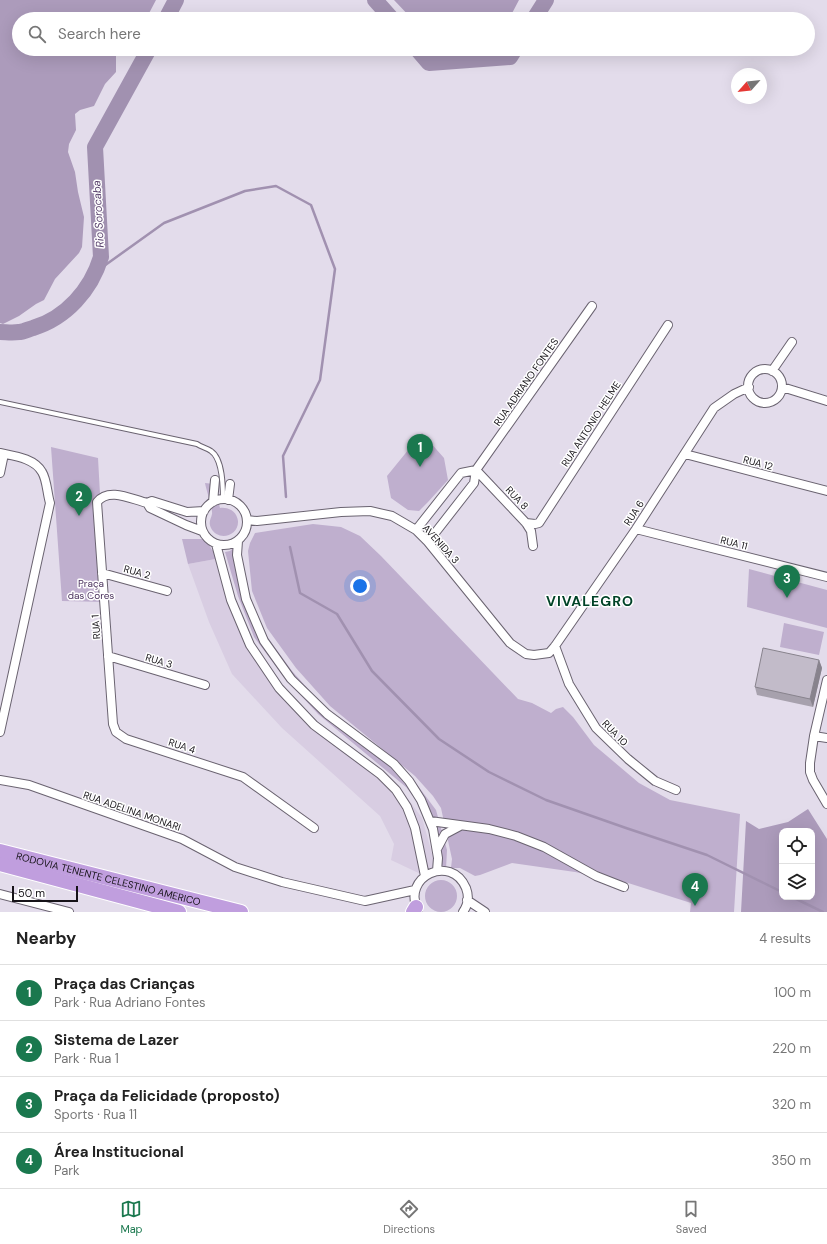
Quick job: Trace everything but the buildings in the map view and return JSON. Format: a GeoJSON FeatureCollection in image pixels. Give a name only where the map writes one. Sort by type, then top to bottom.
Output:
{"type":"FeatureCollection","features":[{"type":"Feature","properties":{"kind":"highway","name":"RODOVIA TENENTE CELESTINO AMERICO"},"geometry":{"type":"LineString","coordinates":[[0,851],[241,912]]}},
{"type":"Feature","properties":{"kind":"highway","name":"RODOVIA TENENTE CELESTINO AMERICO"},"geometry":{"type":"LineString","coordinates":[[0,864],[180,912]]}},
{"type":"Feature","properties":{"kind":"street","name":"RUA ADRIANO FONTES"},"geometry":{"type":"LineString","coordinates":[[428,542],[474,483],[476,470],[592,306]]}},
{"type":"Feature","properties":{"kind":"street","name":"RUA ANTONIO HELME"},"geometry":{"type":"LineString","coordinates":[[526,523],[539,523],[668,325]]}},
{"type":"Feature","properties":{"kind":"street"},"geometry":{"type":"LineString","coordinates":[[772,371],[792,342]]}},
{"type":"Feature","properties":{"kind":"street"},"geometry":{"type":"LineString","coordinates":[[763,369],[772,371],[778,375],[782,387],[779,396],[775,400],[764,403],[754,398],[750,394],[750,378],[758,371],[763,369]]}},
{"type":"Feature","properties":{"kind":"street","name":"RUA 6"},"geometry":{"type":"LineString","coordinates":[[539,654],[548,653],[555,646],[636,529],[714,408],[734,394],[749,387]]}},
{"type":"Feature","properties":{"kind":"street"},"geometry":{"type":"LineString","coordinates":[[782,387],[827,401]]}},
{"type":"Feature","properties":{"kind":"street"},"geometry":{"type":"LineString","coordinates":[[0,473],[2,453],[18,456],[36,464],[43,472],[50,503],[0,732]]}},
{"type":"Feature","properties":{"kind":"street","name":"RUA 12"},"geometry":{"type":"LineString","coordinates":[[685,454],[827,492]]}},
{"type":"Feature","properties":{"kind":"street"},"geometry":{"type":"LineString","coordinates":[[416,530],[461,473],[476,470]]}},
{"type":"Feature","properties":{"kind":"street","name":"RUA 8"},"geometry":{"type":"LineString","coordinates":[[476,470],[526,523],[531,531],[533,546]]}},
{"type":"Feature","properties":{"kind":"street"},"geometry":{"type":"LineString","coordinates":[[213,502],[215,480]]}},
{"type":"Feature","properties":{"kind":"street"},"geometry":{"type":"LineString","coordinates":[[225,500],[230,484]]}},
{"type":"Feature","properties":{"kind":"street"},"geometry":{"type":"LineString","coordinates":[[452,485],[456,490],[464,495]]}},
{"type":"Feature","properties":{"kind":"street","name":"RUA 1"},"geometry":{"type":"LineString","coordinates":[[116,732],[113,724],[97,502],[102,496],[112,494],[147,503]]}},
{"type":"Feature","properties":{"kind":"street"},"geometry":{"type":"LineString","coordinates":[[202,531],[201,518],[204,511],[213,502],[225,500],[235,502],[245,513],[247,520],[243,535],[232,544],[224,546],[210,541],[202,531],[150,508],[147,503],[152,501],[188,512],[204,511]]}},
{"type":"Feature","properties":{"kind":"street","name":"AVENIDA 3"},"geometry":{"type":"LineString","coordinates":[[247,520],[370,511],[392,516],[416,530],[428,542],[510,643],[526,654],[539,654]]}},
{"type":"Feature","properties":{"kind":"street","name":"RUA 11"},"geometry":{"type":"LineString","coordinates":[[636,529],[827,577]]}},
{"type":"Feature","properties":{"kind":"street"},"geometry":{"type":"LineString","coordinates":[[238,540],[237,555],[246,599],[264,641],[291,679],[327,714],[394,764],[409,781],[421,800],[433,829],[438,858],[437,871]]}},
{"type":"Feature","properties":{"kind":"street"},"geometry":{"type":"LineString","coordinates":[[216,544],[230,600],[250,645],[280,688],[314,725],[380,774],[396,790],[407,807],[416,828],[425,876]]}},
{"type":"Feature","properties":{"kind":"street","name":"RUA 2"},"geometry":{"type":"LineString","coordinates":[[102,573],[167,591]]}},
{"type":"Feature","properties":{"kind":"street","name":"RUA 10"},"geometry":{"type":"LineString","coordinates":[[555,646],[569,684],[596,728],[628,759],[655,780],[676,790]]}},
{"type":"Feature","properties":{"kind":"street","name":"RUA 3"},"geometry":{"type":"LineString","coordinates":[[108,656],[205,685]]}},
{"type":"Feature","properties":{"kind":"street"},"geometry":{"type":"LineString","coordinates":[[827,680],[814,736],[810,763],[810,772],[813,780],[827,804]]}},
{"type":"Feature","properties":{"kind":"street","name":"RUA 4"},"geometry":{"type":"LineString","coordinates":[[116,732],[126,739],[243,777],[314,828]]}},
{"type":"Feature","properties":{"kind":"street"},"geometry":{"type":"LineString","coordinates":[[814,736],[827,738]]}},
{"type":"Feature","properties":{"kind":"street","name":"RUA ADELINA MONARI"},"geometry":{"type":"LineString","coordinates":[[0,780],[28,785],[182,839],[235,867],[282,882],[365,901],[415,890]]}},
{"type":"Feature","properties":{"kind":"street"},"geometry":{"type":"LineString","coordinates":[[430,821],[489,829],[516,836],[544,847],[596,876],[624,888]]}},
{"type":"Feature","properties":{"kind":"street"},"geometry":{"type":"LineString","coordinates":[[437,849],[445,834],[461,826]]}},
{"type":"Feature","properties":{"kind":"street"},"geometry":{"type":"LineString","coordinates":[[416,910],[414,899],[415,890],[421,880],[425,876],[437,871],[444,871],[452,873],[464,883],[467,892],[467,900],[463,912]]}},
{"type":"Feature","properties":{"kind":"street"},"geometry":{"type":"LineString","coordinates":[[0,894],[69,912]]}},
{"type":"Feature","properties":{"kind":"street"},"geometry":{"type":"LineString","coordinates":[[467,900],[485,912]]}},
{"type":"Feature","properties":{"kind":"lane"},"geometry":{"type":"LineString","coordinates":[[0,402],[196,444],[212,451],[217,458],[223,477],[225,500]]}},
{"type":"Feature","properties":{"kind":"shaded area"},"geometry":{"type":"Polygon","coordinates":[[[0,0],[156,0],[150,12],[12,12],[12,56],[116,56],[116,72],[105,84],[94,106],[80,110],[75,114],[76,130],[69,144],[68,152],[75,172],[84,217],[82,247],[79,253],[55,279],[44,300],[19,316],[3,324],[0,323],[0,0]]]}},
{"type":"Feature","properties":{"kind":"shaded area"},"geometry":{"type":"Polygon","coordinates":[[[394,0],[519,0],[513,12],[405,12],[394,0]]]}},
{"type":"Feature","properties":{"kind":"shaded area"},"geometry":{"type":"Polygon","coordinates":[[[450,56],[476,56],[470,58],[452,58],[450,56]]]}},
{"type":"Feature","properties":{"kind":"shaded area"},"geometry":{"type":"Polygon","coordinates":[[[221,558],[233,600],[251,641],[276,679],[316,721],[402,791],[422,818],[433,857],[433,874],[427,877],[391,860],[394,844],[380,816],[282,728],[232,674],[209,622],[188,564],[221,558]]]}},
{"type":"Feature","properties":{"kind":"shaded area"},"geometry":{"type":"Polygon","coordinates":[[[808,809],[827,839],[827,912],[741,912],[746,821],[759,829],[788,822],[808,809]]]}},
{"type":"Feature","properties":{"kind":"green space"},"geometry":{"type":"Polygon","coordinates":[[[422,433],[444,458],[448,480],[419,511],[408,510],[391,498],[387,476],[422,433]]]}},
{"type":"Feature","properties":{"kind":"green space","name":"Praça das Cores"},"geometry":{"type":"Polygon","coordinates":[[[51,447],[98,458],[106,602],[62,601],[51,447]]]}},
{"type":"Feature","properties":{"kind":"green space"},"geometry":{"type":"Polygon","coordinates":[[[205,483],[214,484],[220,508],[232,510],[236,515],[238,521],[237,526],[232,533],[228,535],[218,535],[210,526],[212,512],[205,483]]]}},
{"type":"Feature","properties":{"kind":"green space"},"geometry":{"type":"Polygon","coordinates":[[[313,524],[341,527],[360,536],[518,699],[532,703],[551,713],[556,709],[563,707],[573,717],[594,745],[639,783],[670,800],[740,814],[734,912],[690,912],[691,903],[625,882],[575,872],[512,863],[475,876],[460,868],[451,868],[452,859],[441,808],[433,796],[415,776],[330,706],[296,668],[267,628],[252,591],[248,551],[255,533],[313,524]]]}},
{"type":"Feature","properties":{"kind":"green space"},"geometry":{"type":"Polygon","coordinates":[[[182,539],[206,539],[212,550],[219,552],[221,558],[188,564],[182,539]]]}},
{"type":"Feature","properties":{"kind":"green space"},"geometry":{"type":"Polygon","coordinates":[[[234,547],[248,595],[263,631],[292,671],[327,710],[415,782],[436,810],[447,850],[446,869],[438,872],[428,815],[406,787],[318,714],[284,677],[254,637],[238,596],[225,552],[230,551],[234,547]]]}},
{"type":"Feature","properties":{"kind":"green space"},"geometry":{"type":"Polygon","coordinates":[[[749,569],[827,590],[827,628],[747,607],[749,569]]]}},
{"type":"Feature","properties":{"kind":"green space"},"geometry":{"type":"Polygon","coordinates":[[[784,623],[824,632],[819,655],[780,647],[784,623]]]}},
{"type":"Feature","properties":{"kind":"green space"},"geometry":{"type":"Polygon","coordinates":[[[441,880],[447,881],[454,887],[457,896],[456,902],[450,909],[441,912],[435,911],[428,905],[425,896],[426,890],[432,883],[441,880]]]}},
{"type":"Feature","properties":{"kind":"waterway","name":"Rio Sorocaba"},"geometry":{"type":"LineString","coordinates":[[170,12],[176,0]]}},
{"type":"Feature","properties":{"kind":"waterway","name":"Rio Sorocaba"},"geometry":{"type":"LineString","coordinates":[[375,0],[386,12]]}},
{"type":"Feature","properties":{"kind":"waterway","name":"Rio Sorocaba"},"geometry":{"type":"LineString","coordinates":[[538,12],[546,0]]}},
{"type":"Feature","properties":{"kind":"waterway","name":"Rio Sorocaba"},"geometry":{"type":"LineString","coordinates":[[0,332],[22,332],[56,317],[76,301],[91,281],[101,257],[95,147],[145,56]]}},
{"type":"Feature","properties":{"kind":"waterway","name":"Rio Sorocaba"},"geometry":{"type":"LineString","coordinates":[[423,56],[429,63],[511,56]]}},
{"type":"Feature","properties":{"kind":"waterway"},"geometry":{"type":"LineString","coordinates":[[97,271],[164,223],[245,191],[276,186],[311,205],[335,269],[320,380],[283,456],[286,497]]}},
{"type":"Feature","properties":{"kind":"waterway"},"geometry":{"type":"LineString","coordinates":[[290,547],[300,593],[337,614],[372,671],[439,739],[489,772],[546,800],[707,855],[779,891]]}},
{"type":"Feature","properties":{"kind":"waterway"},"geometry":{"type":"LineString","coordinates":[[798,900],[823,912]]}},
{"type":"Feature","properties":{"kind":"place","name":"Praça das Crianças"},"geometry":{"type":"Point","coordinates":[420,467]}},
{"type":"Feature","properties":{"kind":"place","name":"Sistema de Lazer"},"geometry":{"type":"Point","coordinates":[79,516]}},
{"type":"Feature","properties":{"kind":"place","name":"Praça da Felicidade (proposto)"},"geometry":{"type":"Point","coordinates":[787,598]}},
{"type":"Feature","properties":{"kind":"place","name":"Área Institucional"},"geometry":{"type":"Point","coordinates":[695,906]}},
{"type":"Feature","properties":{"kind":"district","name":"VIVALEGRO"},"geometry":{"type":"Point","coordinates":[590,601]}}]}
